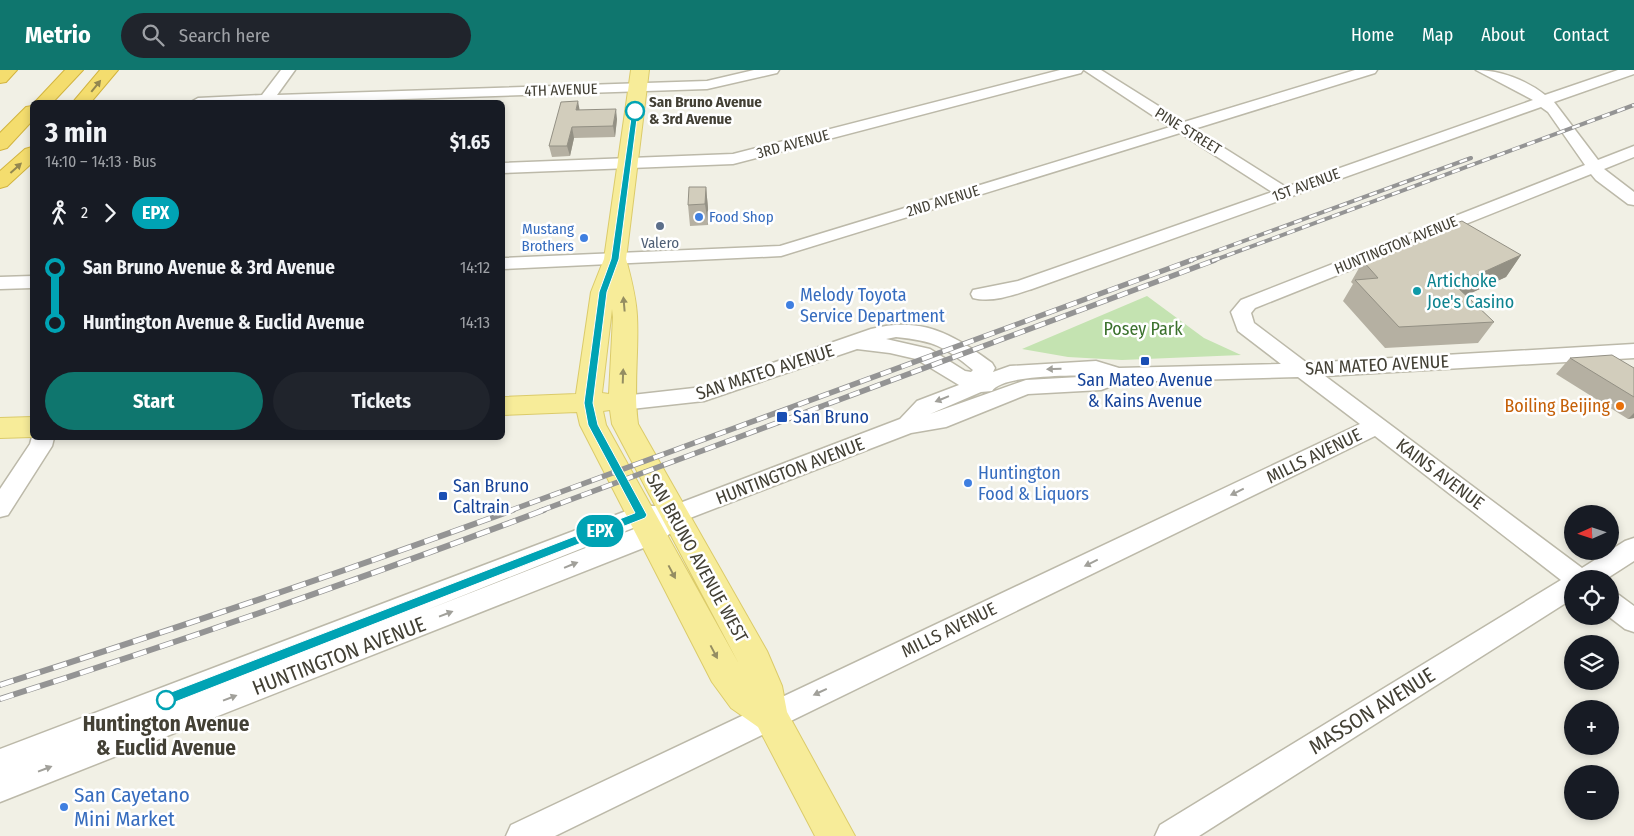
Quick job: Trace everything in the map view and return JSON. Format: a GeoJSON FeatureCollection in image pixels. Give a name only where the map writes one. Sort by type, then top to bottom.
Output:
{"type":"FeatureCollection","features":[{"type":"Feature","properties":{"kind":"highway"},"geometry":{"type":"LineString","coordinates":[[0,78],[8,70]]}},
{"type":"Feature","properties":{"kind":"highway"},"geometry":{"type":"LineString","coordinates":[[44,100],[66,70]]}},
{"type":"Feature","properties":{"kind":"highway"},"geometry":{"type":"LineString","coordinates":[[44,100],[74,70]]}},
{"type":"Feature","properties":{"kind":"highway"},"geometry":{"type":"LineString","coordinates":[[84,100],[109,70]]}},
{"type":"Feature","properties":{"kind":"highway"},"geometry":{"type":"LineString","coordinates":[[0,144],[29,115]]}},
{"type":"Feature","properties":{"kind":"highway"},"geometry":{"type":"LineString","coordinates":[[0,182],[30,155]]}},
{"type":"Feature","properties":{"kind":"main road"},"geometry":{"type":"LineString","coordinates":[[588,403],[603,292],[615,259],[639,78]]}},
{"type":"Feature","properties":{"kind":"main road","name":"SAN BRUNO AVENUE WEST"},"geometry":{"type":"LineString","coordinates":[[615,259],[622,286],[625,317],[622,402],[628,431],[655,521],[724,671],[743,697],[770,716],[836,836]]}},
{"type":"Feature","properties":{"kind":"main road","name":"SAN MATEO AVENUE"},"geometry":{"type":"LineString","coordinates":[[505,406],[622,402]]}},
{"type":"Feature","properties":{"kind":"main road","name":"SAN BRUNO AVENUE WEST"},"geometry":{"type":"LineString","coordinates":[[588,403],[593,425],[655,521]]}},
{"type":"Feature","properties":{"kind":"main road"},"geometry":{"type":"LineString","coordinates":[[0,428],[30,427]]}},
{"type":"Feature","properties":{"kind":"street"},"geometry":{"type":"LineString","coordinates":[[267,100],[288,70]]}},
{"type":"Feature","properties":{"kind":"street","name":"4TH AVENUE"},"geometry":{"type":"LineString","coordinates":[[282,100],[639,78],[707,85],[772,70]]}},
{"type":"Feature","properties":{"kind":"street","name":"3RD AVENUE"},"geometry":{"type":"LineString","coordinates":[[505,168],[733,159],[1076,70]]}},
{"type":"Feature","properties":{"kind":"street","name":"PINE STREET"},"geometry":{"type":"LineString","coordinates":[[1091,70],[1285,193]]}},
{"type":"Feature","properties":{"kind":"street","name":"2ND AVENUE"},"geometry":{"type":"LineString","coordinates":[[505,264],[781,251],[1370,70]]}},
{"type":"Feature","properties":{"kind":"street"},"geometry":{"type":"LineString","coordinates":[[1483,70],[1544,100],[1567,128],[1602,177],[1634,200]]}},
{"type":"Feature","properties":{"kind":"street","name":"1ST AVENUE"},"geometry":{"type":"LineString","coordinates":[[980,294],[1006,291],[1025,285],[1631,70]]}},
{"type":"Feature","properties":{"kind":"street","name":"HUNTINGTON AVENUE"},"geometry":{"type":"LineString","coordinates":[[1302,370],[1245,326],[1240,312],[1248,304],[1634,151]]}},
{"type":"Feature","properties":{"kind":"street"},"geometry":{"type":"LineString","coordinates":[[0,284],[30,282]]}},
{"type":"Feature","properties":{"kind":"street","name":"SAN MATEO AVENUE"},"geometry":{"type":"LineString","coordinates":[[622,402],[704,394],[847,345],[868,344],[910,350],[937,361],[960,378],[988,385],[1026,387],[1101,383],[1119,375],[1302,370],[1634,351]]}},
{"type":"Feature","properties":{"kind":"street","name":"KAINS AVENUE"},"geometry":{"type":"LineString","coordinates":[[1302,370],[1566,570]]}},
{"type":"Feature","properties":{"kind":"street","name":"HUNTINGTON AVENUE"},"geometry":{"type":"LineString","coordinates":[[0,764],[908,425],[938,422],[988,385]]}},
{"type":"Feature","properties":{"kind":"street","name":"MILLS AVENUE"},"geometry":{"type":"LineString","coordinates":[[522,836],[1376,426]]}},
{"type":"Feature","properties":{"kind":"street"},"geometry":{"type":"LineString","coordinates":[[0,508],[41,446],[42,440]]}},
{"type":"Feature","properties":{"kind":"street","name":"HUNTINGTON AVENUE"},"geometry":{"type":"LineString","coordinates":[[0,787],[655,521]]}},
{"type":"Feature","properties":{"kind":"street"},"geometry":{"type":"LineString","coordinates":[[1599,570],[1634,548]]}},
{"type":"Feature","properties":{"kind":"street","name":"MASSON AVENUE"},"geometry":{"type":"LineString","coordinates":[[1171,836],[1564,591]]}},
{"type":"Feature","properties":{"kind":"street"},"geometry":{"type":"LineString","coordinates":[[1619,610],[1634,621]]}},
{"type":"Feature","properties":{"kind":"green space","name":"Posey Park"},"geometry":{"type":"Polygon","coordinates":[[[1147,296],[1204,338],[1241,355],[1122,360],[1068,357],[1022,349],[1147,296]]]}},
{"type":"Feature","properties":{"kind":"building"},"geometry":{"type":"Polygon","coordinates":[[[578,101],[576,110],[616,109],[613,126],[572,127],[567,146],[549,146],[561,102],[578,101]]]}},
{"type":"Feature","properties":{"kind":"building"},"geometry":{"type":"Polygon","coordinates":[[[689,187],[706,187],[705,204],[688,205],[689,187]]]}},
{"type":"Feature","properties":{"kind":"building","name":"Artichoke Joe's Casino"},"geometry":{"type":"Polygon","coordinates":[[[1462,221],[1521,255],[1455,285],[1494,322],[1399,327],[1355,280],[1378,278],[1363,261],[1377,259],[1372,254],[1462,221]]]}},
{"type":"Feature","properties":{"kind":"building"},"geometry":{"type":"Polygon","coordinates":[[[1612,355],[1634,368],[1634,397],[1570,358],[1612,355]]]}},
{"type":"Feature","properties":{"kind":"railway"},"geometry":{"type":"LineString","coordinates":[[1212,261],[1634,105]]}},
{"type":"Feature","properties":{"kind":"railway"},"geometry":{"type":"LineString","coordinates":[[1189,261],[1471,158]]}},
{"type":"Feature","properties":{"kind":"railway"},"geometry":{"type":"LineString","coordinates":[[509,511],[1192,260]]}},
{"type":"Feature","properties":{"kind":"railway"},"geometry":{"type":"LineString","coordinates":[[540,511],[1215,260]]}},
{"type":"Feature","properties":{"kind":"railway"},"geometry":{"type":"LineString","coordinates":[[0,685],[257,600],[513,510]]}},
{"type":"Feature","properties":{"kind":"railway"},"geometry":{"type":"LineString","coordinates":[[0,699],[137,655],[273,608],[544,510]]}},
{"type":"Feature","properties":{"kind":"bus line","name":"EPX"},"geometry":{"type":"LineString","coordinates":[[166,700],[642,515],[593,425],[588,403],[603,292],[615,259],[635,111]]}},
{"type":"Feature","properties":{"kind":"place","name":"San Bruno Avenue & 3rd Avenue"},"geometry":{"type":"Point","coordinates":[635,111]}},
{"type":"Feature","properties":{"kind":"place","name":"Food Shop"},"geometry":{"type":"Point","coordinates":[699,217]}},
{"type":"Feature","properties":{"kind":"place","name":"Valero"},"geometry":{"type":"Point","coordinates":[660,226]}},
{"type":"Feature","properties":{"kind":"place","name":"Mustang Brothers"},"geometry":{"type":"Point","coordinates":[584,238]}},
{"type":"Feature","properties":{"kind":"place","name":"Artichoke Joe's Casino"},"geometry":{"type":"Point","coordinates":[1417,291]}},
{"type":"Feature","properties":{"kind":"place","name":"Melody Toyota Service Department"},"geometry":{"type":"Point","coordinates":[790,305]}},
{"type":"Feature","properties":{"kind":"place","name":"San Mateo Avenue & Kains Avenue"},"geometry":{"type":"Point","coordinates":[1145,361]}},
{"type":"Feature","properties":{"kind":"place","name":"Boiling Beijing"},"geometry":{"type":"Point","coordinates":[1620,406]}},
{"type":"Feature","properties":{"kind":"place","name":"San Bruno"},"geometry":{"type":"Point","coordinates":[782,417]}},
{"type":"Feature","properties":{"kind":"place","name":"Huntington Food & Liquors"},"geometry":{"type":"Point","coordinates":[968,483]}},
{"type":"Feature","properties":{"kind":"place","name":"San Bruno Caltrain"},"geometry":{"type":"Point","coordinates":[443,496]}},
{"type":"Feature","properties":{"kind":"place","name":"Huntington Avenue & Euclid Avenue"},"geometry":{"type":"Point","coordinates":[166,700]}},
{"type":"Feature","properties":{"kind":"place","name":"San Cayetano Mini Market"},"geometry":{"type":"Point","coordinates":[64,807]}}]}
